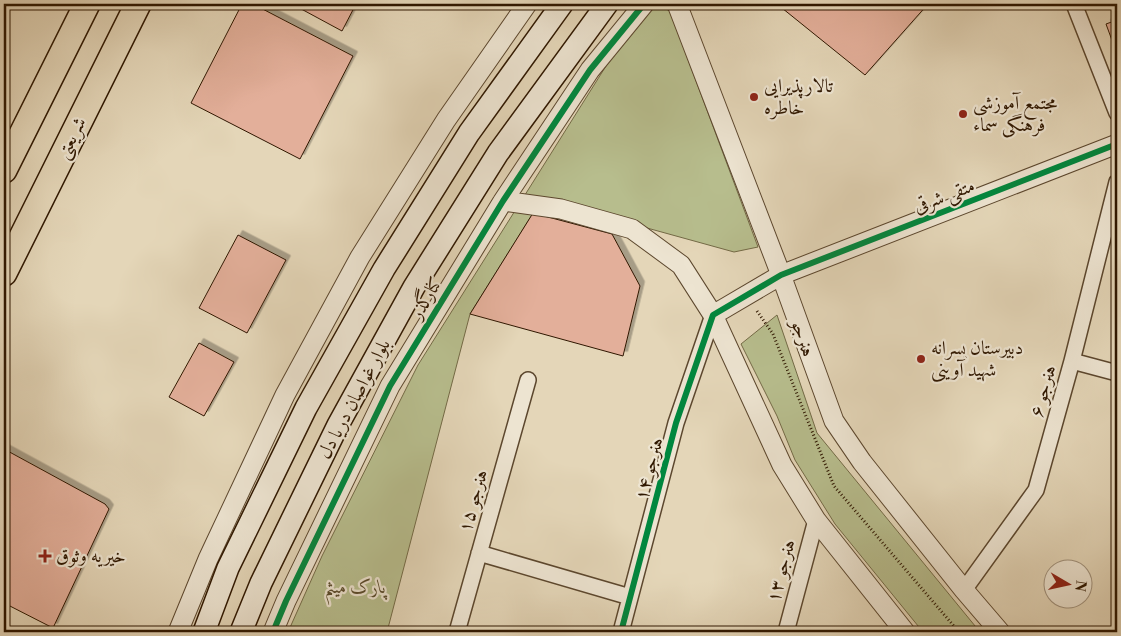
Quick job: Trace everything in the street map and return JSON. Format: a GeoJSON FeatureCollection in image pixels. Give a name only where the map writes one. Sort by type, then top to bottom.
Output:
{"type":"FeatureCollection","features":[{"type":"Feature","properties":{"kind":"highway"},"geometry":{"type":"LineString","coordinates":[[4,170],[87,4]]}},
{"type":"Feature","properties":{"kind":"highway","name":"شریعتی"},"geometry":{"type":"LineString","coordinates":[[4,272],[138,4]]}},
{"type":"Feature","properties":{"kind":"main road","name":"بلوار غواصان دریا دل"},"geometry":{"type":"LineString","coordinates":[[204,632],[228,568],[306,408],[384,269],[469,133],[562,4]]}},
{"type":"Feature","properties":{"kind":"main road","name":"بلوار غواصان دریا دل"},"geometry":{"type":"LineString","coordinates":[[241,632],[261,583],[338,425],[414,287],[498,153],[607,4]]}},
{"type":"Feature","properties":{"kind":"street"},"geometry":{"type":"LineString","coordinates":[[178,632],[208,559],[285,396],[360,257],[446,120],[527,4]]}},
{"type":"Feature","properties":{"kind":"street","name":"کنارگذر"},"geometry":{"type":"LineString","coordinates":[[273,632],[390,386],[503,200],[590,70],[644,4]]}},
{"type":"Feature","properties":{"kind":"street","name":"هنرجو"},"geometry":{"type":"LineString","coordinates":[[677,4],[781,275],[834,421],[862,462],[1000,632]]}},
{"type":"Feature","properties":{"kind":"street"},"geometry":{"type":"LineString","coordinates":[[1074,4],[1117,113]]}},
{"type":"Feature","properties":{"kind":"street","name":"متقی شرقی"},"geometry":{"type":"LineString","coordinates":[[713,315],[781,275],[1117,144]]}},
{"type":"Feature","properties":{"kind":"street","name":"هنرجو ۶"},"geometry":{"type":"LineString","coordinates":[[964,590],[1036,490],[1072,361],[1117,182]]}},
{"type":"Feature","properties":{"kind":"street"},"geometry":{"type":"LineString","coordinates":[[503,200],[561,209],[632,229],[681,265],[713,315],[782,465],[816,520],[905,632]]}},
{"type":"Feature","properties":{"kind":"street","name":"هنرجو ۱۴"},"geometry":{"type":"LineString","coordinates":[[621,632],[676,423],[713,315]]}},
{"type":"Feature","properties":{"kind":"street"},"geometry":{"type":"LineString","coordinates":[[1072,361],[1117,373]]}},
{"type":"Feature","properties":{"kind":"street","name":"هنرجو ۱۵"},"geometry":{"type":"LineString","coordinates":[[457,632],[528,380]]}},
{"type":"Feature","properties":{"kind":"street","name":"هنرجو ۱۳"},"geometry":{"type":"LineString","coordinates":[[786,632],[816,520]]}},
{"type":"Feature","properties":{"kind":"street"},"geometry":{"type":"LineString","coordinates":[[479,553],[630,597]]}},
{"type":"Feature","properties":{"kind":"green space","name":"پارک میثم"},"geometry":{"type":"Polygon","coordinates":[[[645,4],[655,4],[670,11],[758,247],[734,252],[542,199],[470,314],[387,632],[288,632],[322,556],[418,365],[645,4]]]}},
{"type":"Feature","properties":{"kind":"green space"},"geometry":{"type":"Polygon","coordinates":[[[777,315],[817,433],[980,632],[923,632],[835,524],[795,460],[777,416],[741,344],[777,315]]]}},
{"type":"Feature","properties":{"kind":"building"},"geometry":{"type":"Polygon","coordinates":[[[242,4],[253,4],[353,56],[300,159],[191,103],[242,4]]]}},
{"type":"Feature","properties":{"kind":"building"},"geometry":{"type":"Polygon","coordinates":[[[292,4],[356,4],[342,31],[292,4]]]}},
{"type":"Feature","properties":{"kind":"building"},"geometry":{"type":"Polygon","coordinates":[[[777,4],[928,4],[865,75],[777,4]]]}},
{"type":"Feature","properties":{"kind":"building"},"geometry":{"type":"Polygon","coordinates":[[[1117,20],[1117,54],[1106,24],[1117,20]]]}},
{"type":"Feature","properties":{"kind":"building"},"geometry":{"type":"Polygon","coordinates":[[[533,213],[612,234],[640,286],[623,356],[470,314],[533,213]]]}},
{"type":"Feature","properties":{"kind":"building"},"geometry":{"type":"Polygon","coordinates":[[[238,235],[286,260],[247,333],[199,308],[238,235]]]}},
{"type":"Feature","properties":{"kind":"building"},"geometry":{"type":"Polygon","coordinates":[[[199,343],[234,362],[204,416],[169,397],[199,343]]]}},
{"type":"Feature","properties":{"kind":"building","name":"خیریه وثوق"},"geometry":{"type":"Polygon","coordinates":[[[4,449],[105,504],[109,509],[53,628],[4,603],[4,449]]]}},
{"type":"Feature","properties":{"kind":"cycle path"},"geometry":{"type":"LineString","coordinates":[[273,632],[286,601],[390,386],[503,201],[590,70],[644,4]]}},
{"type":"Feature","properties":{"kind":"cycle path"},"geometry":{"type":"LineString","coordinates":[[621,632],[676,423],[713,315],[781,275],[1117,144]]}},
{"type":"Feature","properties":{"kind":"place","name":"تالارپذیرایی خاطره"},"geometry":{"type":"Point","coordinates":[754,97]}},
{"type":"Feature","properties":{"kind":"place","name":"مجتمع آموزشی فرهنگی سماء"},"geometry":{"type":"Point","coordinates":[963,114]}},
{"type":"Feature","properties":{"kind":"place","name":"دبیرستان پسرانه شهید آوینی"},"geometry":{"type":"Point","coordinates":[921,359]}},
{"type":"Feature","properties":{"kind":"place","name":"خیریه وثوق"},"geometry":{"type":"Point","coordinates":[45,556]}}]}
